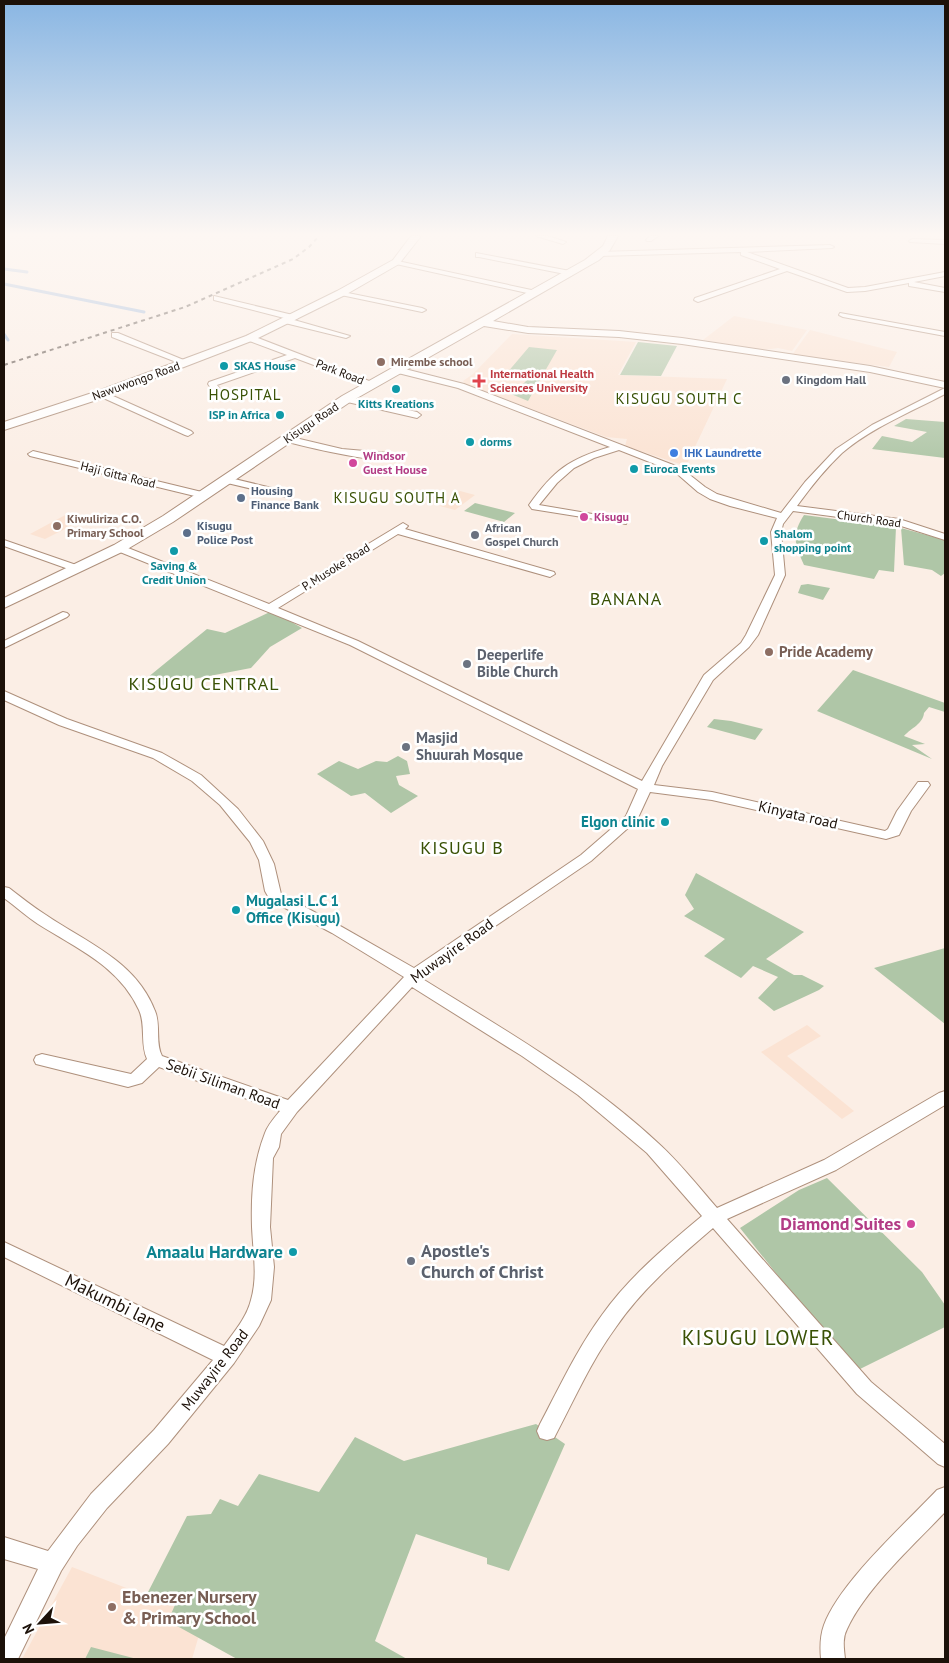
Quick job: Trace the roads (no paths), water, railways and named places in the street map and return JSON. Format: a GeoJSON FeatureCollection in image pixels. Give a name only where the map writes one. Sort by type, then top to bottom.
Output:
{"type":"FeatureCollection","features":[{"type":"Feature","properties":{"kind":"street"},"geometry":{"type":"LineString","coordinates":[[272,314],[346,336]]}},
{"type":"Feature","properties":{"kind":"street","name":"Nawuwongo Road"},"geometry":{"type":"LineString","coordinates":[[4,426],[102,394],[187,363],[250,338],[301,314]]}},
{"type":"Feature","properties":{"kind":"street","name":"Kisugu Road"},"geometry":{"type":"LineString","coordinates":[[4,604],[119,548],[168,519],[346,400],[497,314]]}},
{"type":"Feature","properties":{"kind":"street"},"geometry":{"type":"LineString","coordinates":[[843,315],[945,334]]}},
{"type":"Feature","properties":{"kind":"street"},"geometry":{"type":"LineString","coordinates":[[482,322],[528,330],[619,334],[682,341],[870,369],[945,385]]}},
{"type":"Feature","properties":{"kind":"street"},"geometry":{"type":"LineString","coordinates":[[115,335],[187,363]]}},
{"type":"Feature","properties":{"kind":"street","name":"Park Road"},"geometry":{"type":"LineString","coordinates":[[250,338],[372,384]]}},
{"type":"Feature","properties":{"kind":"street"},"geometry":{"type":"LineString","coordinates":[[216,388],[212,384],[294,355]]}},
{"type":"Feature","properties":{"kind":"street","name":"Church Road"},"geometry":{"type":"LineString","coordinates":[[397,370],[461,386],[678,470],[687,475],[703,491],[719,498],[787,513],[900,522],[945,537]]}},
{"type":"Feature","properties":{"kind":"street","name":"Muwayire Road"},"geometry":{"type":"LineString","coordinates":[[6,1659],[53,1563],[99,1501],[161,1437],[246,1331],[261,1300],[265,1267],[261,1227],[264,1158],[270,1147],[273,1133],[291,1108],[427,965],[586,858],[626,824],[632,817],[656,766],[708,678],[745,645],[752,636],[780,575],[776,532],[778,524],[822,469],[855,439],[945,391]]}},
{"type":"Feature","properties":{"kind":"street"},"geometry":{"type":"LineString","coordinates":[[102,394],[188,433]]}},
{"type":"Feature","properties":{"kind":"street"},"geometry":{"type":"LineString","coordinates":[[346,400],[417,415]]}},
{"type":"Feature","properties":{"kind":"street"},"geometry":{"type":"LineString","coordinates":[[287,439],[334,451],[373,457],[398,457]]}},
{"type":"Feature","properties":{"kind":"street"},"geometry":{"type":"LineString","coordinates":[[620,447],[583,458],[567,466],[534,505],[622,522]]}},
{"type":"Feature","properties":{"kind":"street","name":"Haji Gitta Road"},"geometry":{"type":"LineString","coordinates":[[33,454],[203,495]]}},
{"type":"Feature","properties":{"kind":"street"},"geometry":{"type":"LineString","coordinates":[[226,480],[286,494]]}},
{"type":"Feature","properties":{"kind":"street","name":"P. Musoke Road"},"geometry":{"type":"LineString","coordinates":[[269,609],[400,528],[550,574]]}},
{"type":"Feature","properties":{"kind":"street"},"geometry":{"type":"LineString","coordinates":[[4,543],[78,569]]}},
{"type":"Feature","properties":{"kind":"street","name":"Kinyata road"},"geometry":{"type":"LineString","coordinates":[[119,548],[394,661],[646,788],[712,796],[886,835],[892,834],[904,811],[923,785]]}},
{"type":"Feature","properties":{"kind":"street"},"geometry":{"type":"LineString","coordinates":[[4,645],[63,615]]}},
{"type":"Feature","properties":{"kind":"street"},"geometry":{"type":"LineString","coordinates":[[4,696],[62,722],[141,749],[186,770],[220,799],[243,824],[257,843],[266,858],[270,873],[271,889],[275,897],[337,930],[584,1090],[653,1148],[864,1388],[945,1457]]}},
{"type":"Feature","properties":{"kind":"street","name":"Sebii Siliman Road"},"geometry":{"type":"LineString","coordinates":[[4,892],[41,919],[101,955],[124,974],[136,990],[148,1012],[152,1052],[156,1060],[291,1108]]}},
{"type":"Feature","properties":{"kind":"street"},"geometry":{"type":"LineString","coordinates":[[42,1060],[128,1081],[136,1079],[156,1060]]}},
{"type":"Feature","properties":{"kind":"street"},"geometry":{"type":"LineString","coordinates":[[547,1431],[592,1346],[610,1319],[664,1258],[714,1217],[830,1165],[945,1097]]}},
{"type":"Feature","properties":{"kind":"street","name":"Makumbi lane"},"geometry":{"type":"LineString","coordinates":[[4,1249],[227,1357]]}},
{"type":"Feature","properties":{"kind":"street"},"geometry":{"type":"LineString","coordinates":[[833,1659],[832,1644],[835,1627],[850,1604],[867,1580],[945,1497]]}},
{"type":"Feature","properties":{"kind":"street"},"geometry":{"type":"LineString","coordinates":[[4,1548],[53,1563]]}},
{"type":"Feature","properties":{"kind":"waterway"},"geometry":{"type":"LineString","coordinates":[[4,334],[8,340]]}},
{"type":"Feature","properties":{"kind":"railway"},"geometry":{"type":"LineString","coordinates":[[4,365],[164,314]]}},
{"type":"Feature","properties":{"kind":"place","name":"Mirembe school"},"geometry":{"type":"Point","coordinates":[381,362]}},
{"type":"Feature","properties":{"kind":"place","name":"SKAS House"},"geometry":{"type":"Point","coordinates":[224,366]}},
{"type":"Feature","properties":{"kind":"place","name":"Kingdom Hall"},"geometry":{"type":"Point","coordinates":[786,380]}},
{"type":"Feature","properties":{"kind":"place","name":"International Health Sciences University"},"geometry":{"type":"Point","coordinates":[479,381]}},
{"type":"Feature","properties":{"kind":"place","name":"Kitts Kreations"},"geometry":{"type":"Point","coordinates":[396,389]}},
{"type":"Feature","properties":{"kind":"place","name":"ISP in Africa"},"geometry":{"type":"Point","coordinates":[280,415]}},
{"type":"Feature","properties":{"kind":"place","name":"dorms"},"geometry":{"type":"Point","coordinates":[470,442]}},
{"type":"Feature","properties":{"kind":"place","name":"IHK Laundrette"},"geometry":{"type":"Point","coordinates":[674,453]}},
{"type":"Feature","properties":{"kind":"place","name":"Windsor Guest House"},"geometry":{"type":"Point","coordinates":[353,463]}},
{"type":"Feature","properties":{"kind":"place","name":"Euroca Events"},"geometry":{"type":"Point","coordinates":[634,469]}},
{"type":"Feature","properties":{"kind":"place","name":"Housing Finance Bank"},"geometry":{"type":"Point","coordinates":[241,498]}},
{"type":"Feature","properties":{"kind":"place","name":"Kisugu"},"geometry":{"type":"Point","coordinates":[584,517]}},
{"type":"Feature","properties":{"kind":"place","name":"Kiwuliriza C.O. Primary School"},"geometry":{"type":"Point","coordinates":[57,526]}},
{"type":"Feature","properties":{"kind":"place","name":"Kisugu Police Post"},"geometry":{"type":"Point","coordinates":[187,533]}},
{"type":"Feature","properties":{"kind":"place","name":"African Gospel Church"},"geometry":{"type":"Point","coordinates":[475,535]}},
{"type":"Feature","properties":{"kind":"place","name":"Shalom shopping point"},"geometry":{"type":"Point","coordinates":[764,541]}},
{"type":"Feature","properties":{"kind":"place","name":"Saving & Credit Union"},"geometry":{"type":"Point","coordinates":[174,551]}},
{"type":"Feature","properties":{"kind":"place","name":"Pride Academy"},"geometry":{"type":"Point","coordinates":[769,652]}},
{"type":"Feature","properties":{"kind":"place","name":"Deeperlife Bible Church"},"geometry":{"type":"Point","coordinates":[467,664]}},
{"type":"Feature","properties":{"kind":"place","name":"Masjid Shuurah Mosque"},"geometry":{"type":"Point","coordinates":[406,747]}},
{"type":"Feature","properties":{"kind":"place","name":"Elgon clinic"},"geometry":{"type":"Point","coordinates":[665,822]}},
{"type":"Feature","properties":{"kind":"place","name":"Mugalasi L.C 1 Office (Kisugu)"},"geometry":{"type":"Point","coordinates":[236,910]}},
{"type":"Feature","properties":{"kind":"place","name":"Diamond Suites"},"geometry":{"type":"Point","coordinates":[911,1224]}},
{"type":"Feature","properties":{"kind":"place","name":"Amaalu Hardware"},"geometry":{"type":"Point","coordinates":[293,1252]}},
{"type":"Feature","properties":{"kind":"place","name":"Apostle's Church of Christ"},"geometry":{"type":"Point","coordinates":[411,1261]}},
{"type":"Feature","properties":{"kind":"place","name":"Ebenezer Nursery & Primary School"},"geometry":{"type":"Point","coordinates":[112,1607]}},
{"type":"Feature","properties":{"kind":"district","name":"HOSPITAL"},"geometry":{"type":"Point","coordinates":[245,395]}},
{"type":"Feature","properties":{"kind":"district","name":"KISUGU SOUTH C"},"geometry":{"type":"Point","coordinates":[679,399]}},
{"type":"Feature","properties":{"kind":"district","name":"KISUGU SOUTH A"},"geometry":{"type":"Point","coordinates":[397,498]}},
{"type":"Feature","properties":{"kind":"district","name":"BANANA"},"geometry":{"type":"Point","coordinates":[626,599]}},
{"type":"Feature","properties":{"kind":"district","name":"KISUGU CENTRAL"},"geometry":{"type":"Point","coordinates":[204,684]}},
{"type":"Feature","properties":{"kind":"district","name":"KISUGU B"},"geometry":{"type":"Point","coordinates":[462,848]}},
{"type":"Feature","properties":{"kind":"district","name":"KISUGU LOWER"},"geometry":{"type":"Point","coordinates":[758,1338]}}]}
